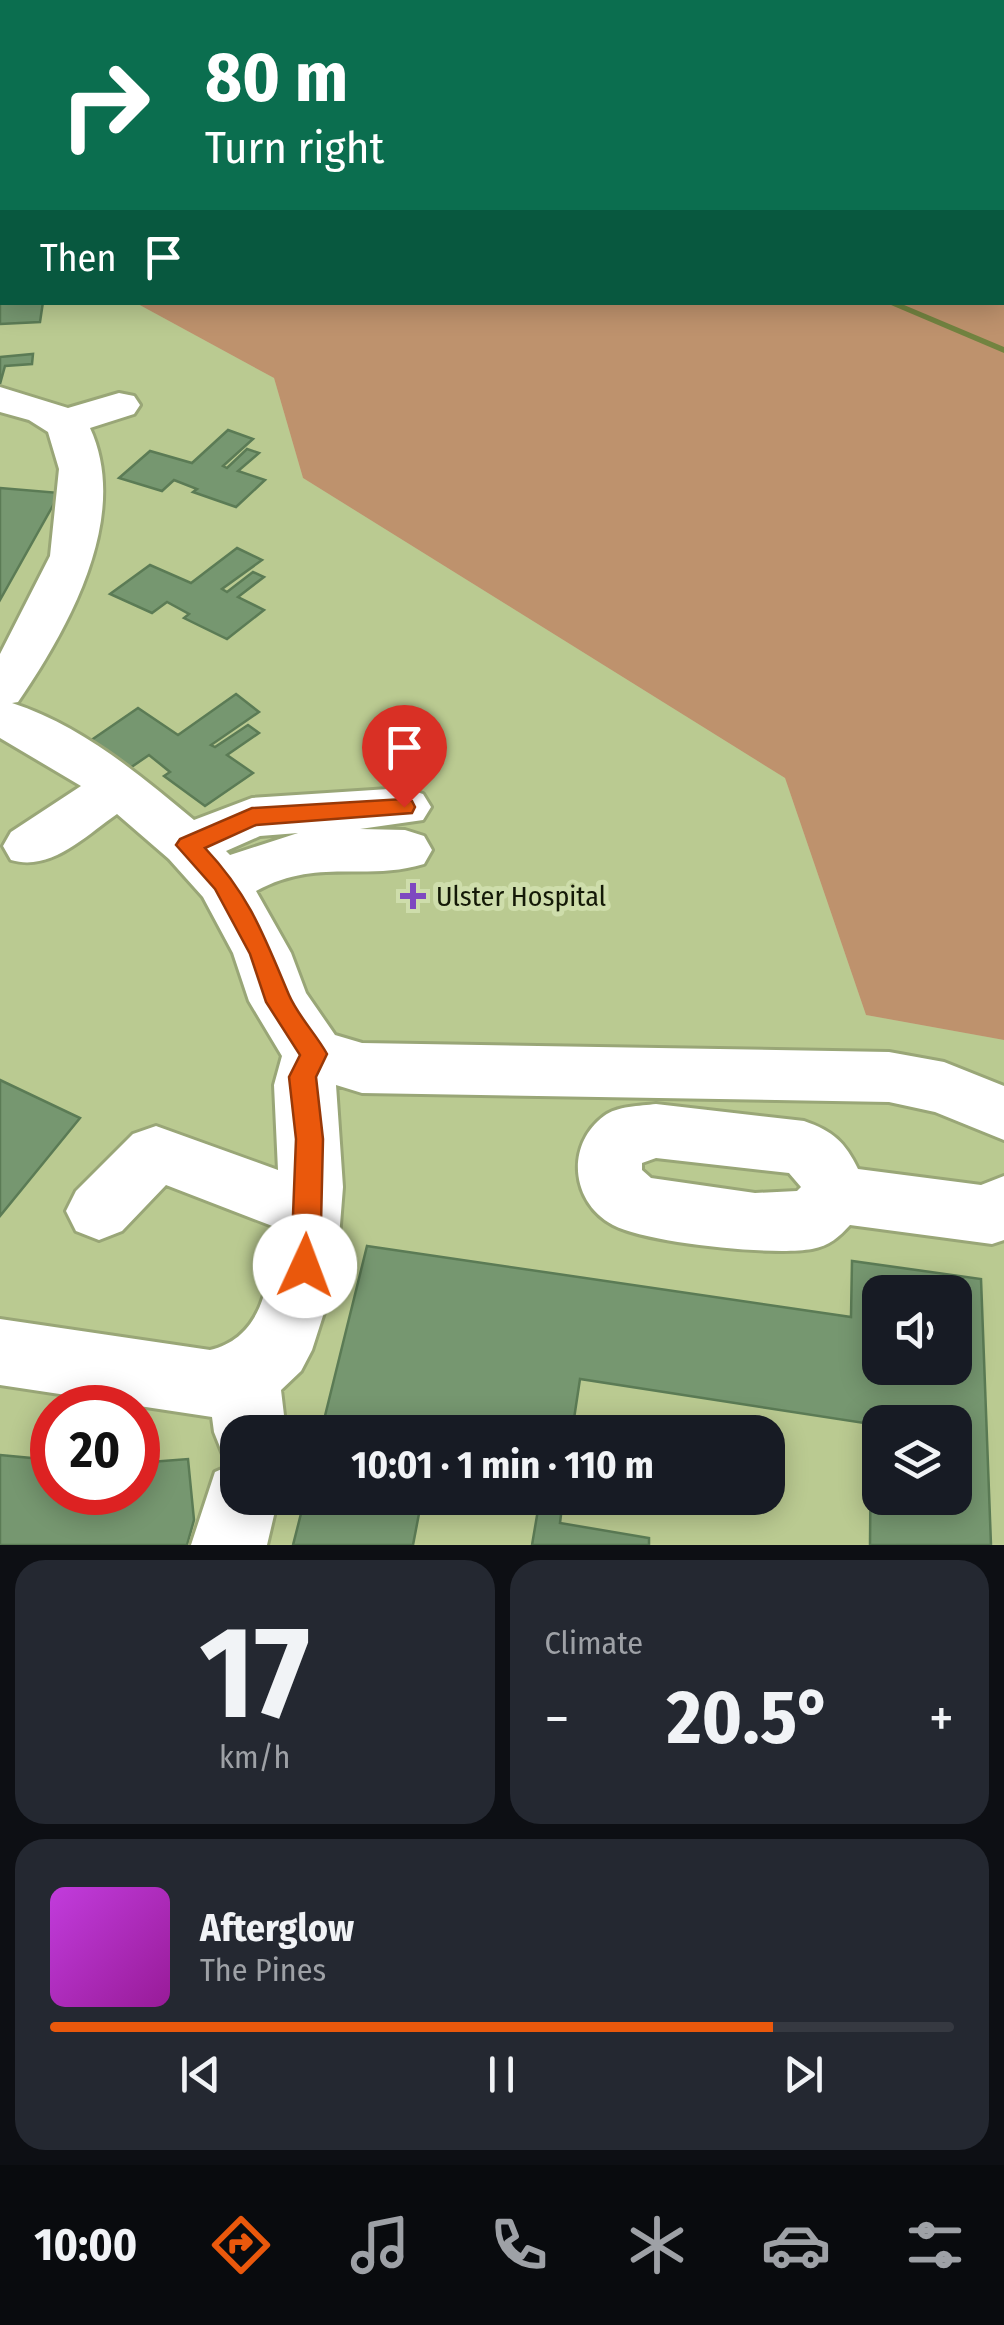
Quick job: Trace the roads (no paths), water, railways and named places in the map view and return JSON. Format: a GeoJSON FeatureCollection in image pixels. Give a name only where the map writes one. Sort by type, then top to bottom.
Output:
{"type":"FeatureCollection","features":[{"type":"Feature","properties":{"kind":"lane"},"geometry":{"type":"LineString","coordinates":[[0,399],[44,411],[62,422],[71,430],[80,470],[73,556],[24,656],[0,690]]}},
{"type":"Feature","properties":{"kind":"lane"},"geometry":{"type":"LineString","coordinates":[[62,422],[119,405]]}},
{"type":"Feature","properties":{"kind":"lane"},"geometry":{"type":"LineString","coordinates":[[0,717],[70,753],[119,786],[205,864],[262,953],[279,1002],[314,1054],[362,1068],[889,1078],[944,1088],[1004,1114]]}},
{"type":"Feature","properties":{"kind":"lane"},"geometry":{"type":"LineString","coordinates":[[30,846],[119,786]]}},
{"type":"Feature","properties":{"kind":"lane"},"geometry":{"type":"LineString","coordinates":[[205,864],[268,859],[404,828]]}},
{"type":"Feature","properties":{"kind":"lane"},"geometry":{"type":"LineString","coordinates":[[0,1352],[210,1384],[247,1404],[294,1314],[305,1266],[310,1139],[302,1077],[314,1054]]}},
{"type":"Feature","properties":{"kind":"lane"},"geometry":{"type":"LineString","coordinates":[[99,1211],[156,1153],[307,1210]]}},
{"type":"Feature","properties":{"kind":"lane"},"geometry":{"type":"LineString","coordinates":[[837,1195],[992,1216],[1004,1206]]}},
{"type":"Feature","properties":{"kind":"lane"},"geometry":{"type":"LineString","coordinates":[[228,1545],[236,1515]]}},
{"type":"Feature","properties":{"kind":"waterway"},"geometry":{"type":"LineString","coordinates":[[895,305],[1004,350]]}},
{"type":"Feature","properties":{"kind":"place","name":"Ulster Hospital"},"geometry":{"type":"Point","coordinates":[413,896]}}]}
